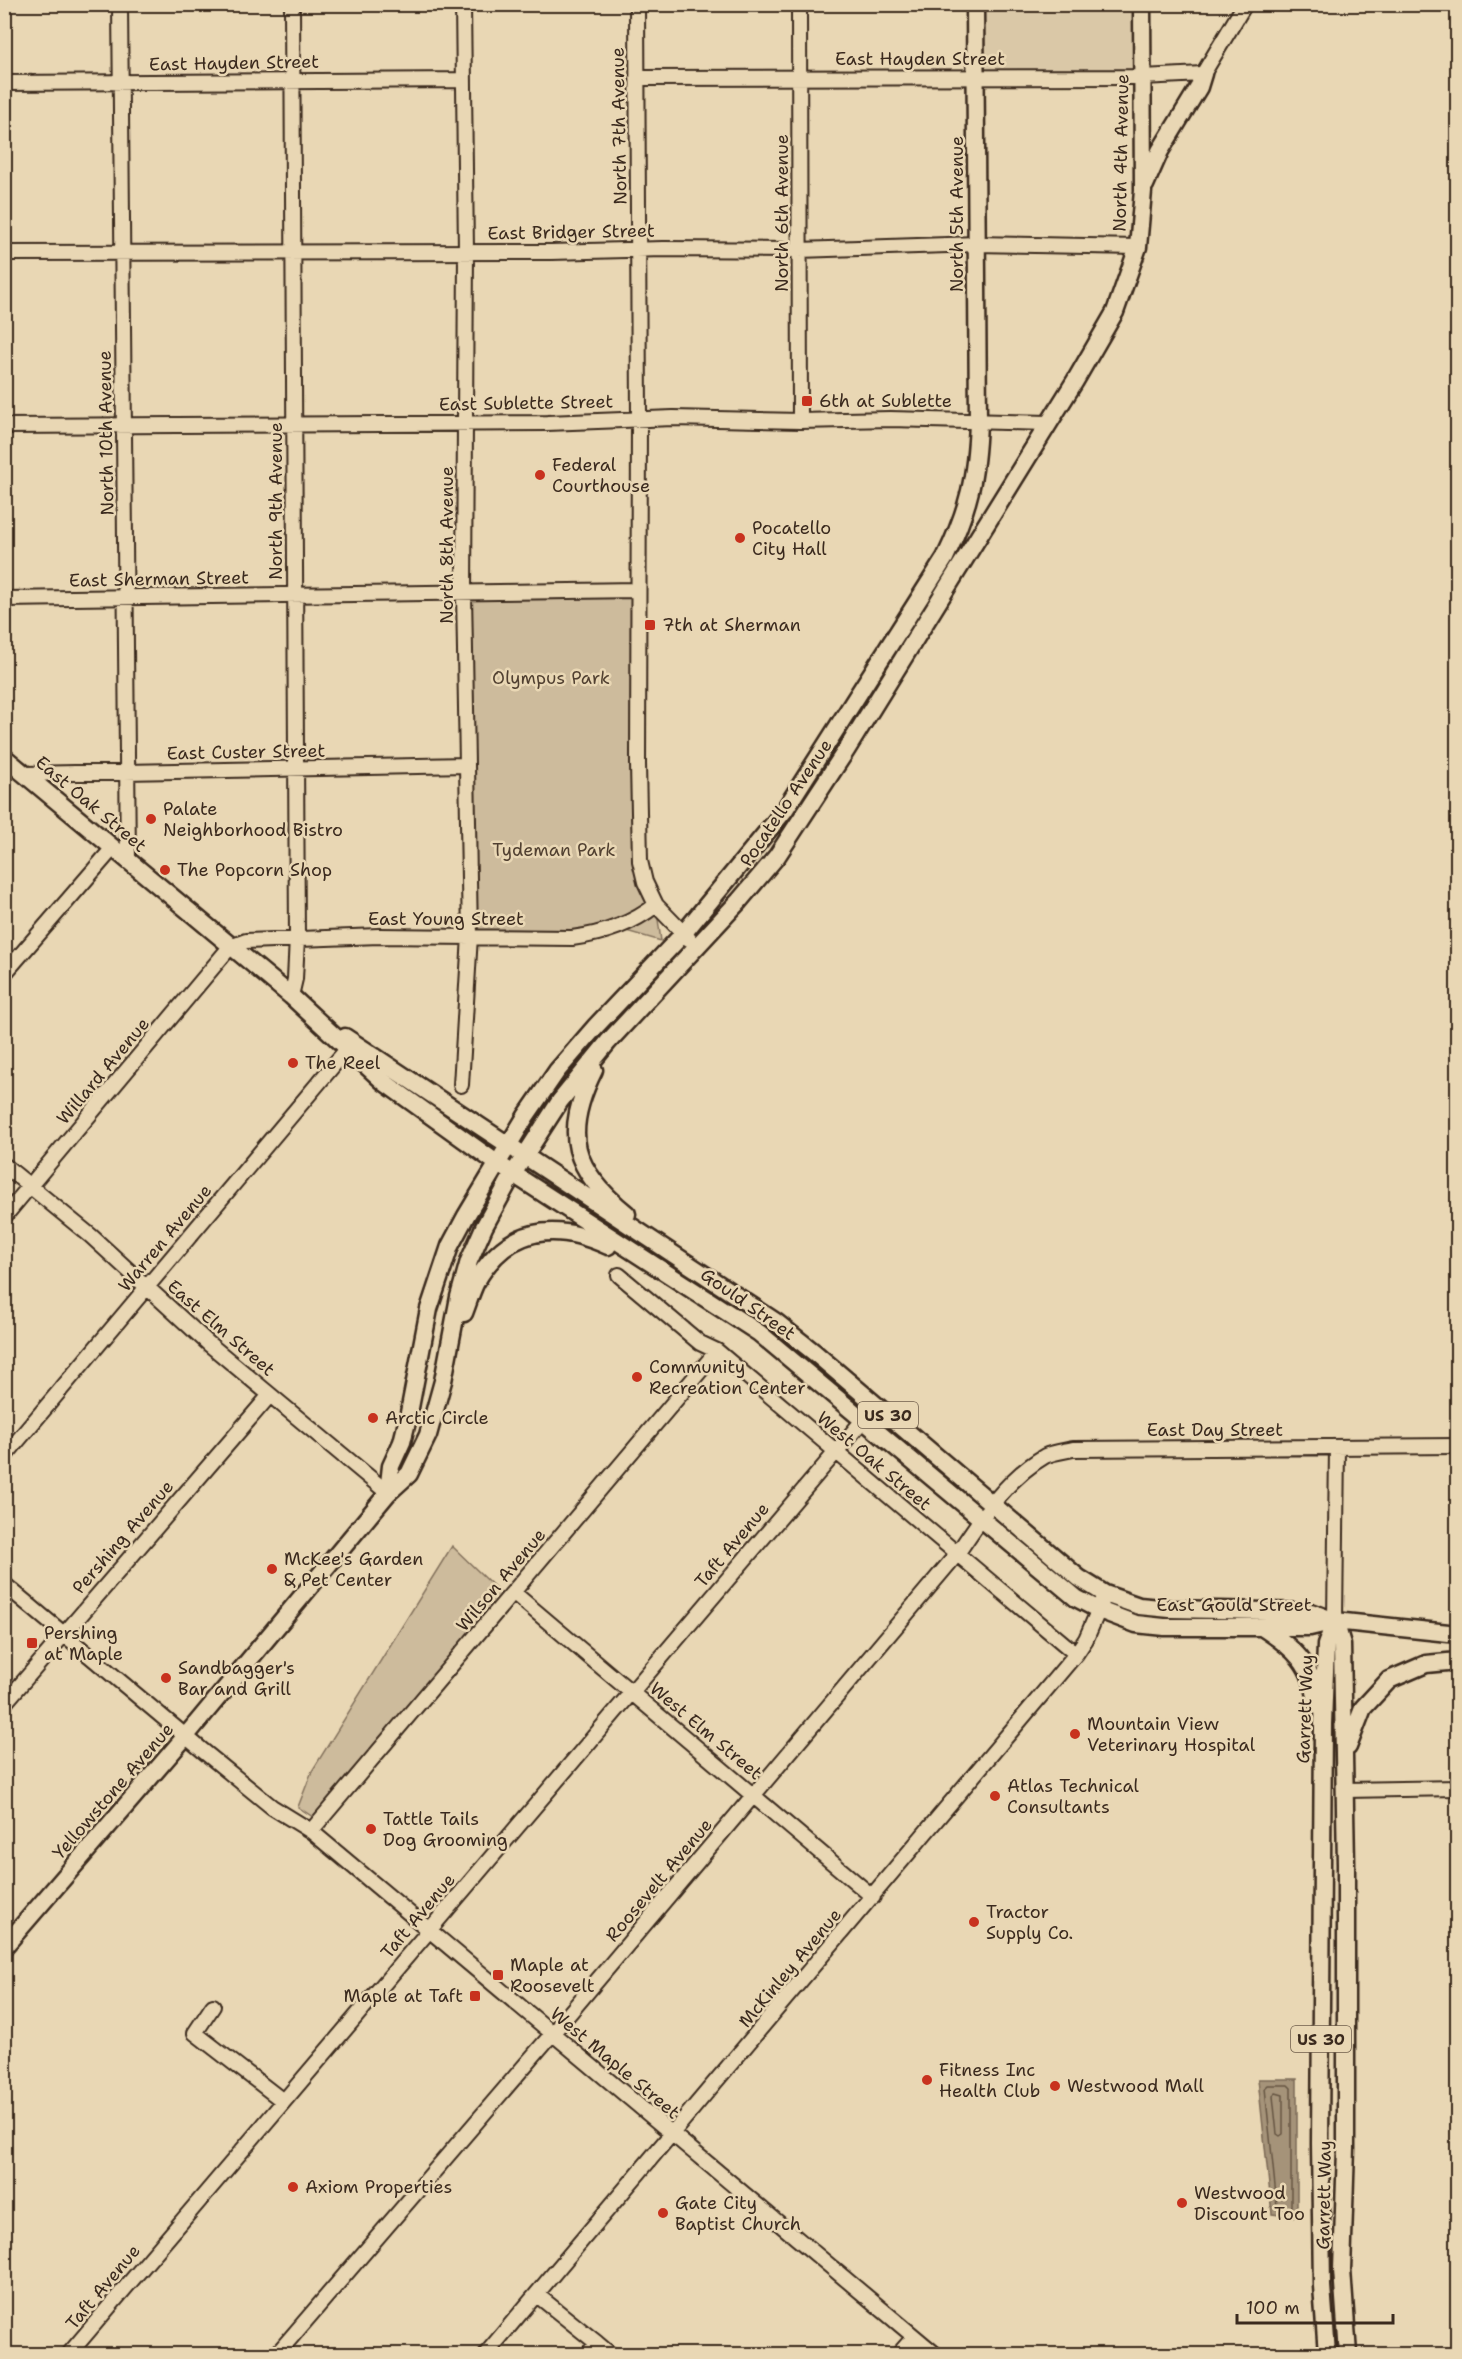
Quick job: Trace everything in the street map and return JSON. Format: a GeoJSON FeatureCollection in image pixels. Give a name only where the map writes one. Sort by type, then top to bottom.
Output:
{"type":"FeatureCollection","features":[{"type":"Feature","properties":{"kind":"main road","name":"North 5th Avenue"},"geometry":{"type":"LineString","coordinates":[[975,4],[978,422]]}},
{"type":"Feature","properties":{"kind":"main road","name":"North 4th Avenue"},"geometry":{"type":"LineString","coordinates":[[1048,423],[1115,312],[1138,247],[1143,191],[1142,4]]}},
{"type":"Feature","properties":{"kind":"main road"},"geometry":{"type":"LineString","coordinates":[[1143,191],[1160,152],[1198,87],[1203,74]]}},
{"type":"Feature","properties":{"kind":"main road","name":"Pocatello Avenue"},"geometry":{"type":"LineString","coordinates":[[498,1164],[557,1071],[683,934],[784,812],[945,558],[967,505],[976,466],[978,422]]}},
{"type":"Feature","properties":{"kind":"main road","name":"Pocatello Avenue"},"geometry":{"type":"LineString","coordinates":[[513,1174],[560,1101],[608,1042],[765,871],[789,838],[1048,423]]}},
{"type":"Feature","properties":{"kind":"main road","name":"East Oak Street"},"geometry":{"type":"LineString","coordinates":[[4,757],[350,1045],[508,1146]]}},
{"type":"Feature","properties":{"kind":"main road","name":"US 30"},"geometry":{"type":"LineString","coordinates":[[608,1042],[580,1100],[576,1121],[577,1146],[585,1167],[596,1184],[662,1247]]}},
{"type":"Feature","properties":{"kind":"main road","name":"East Oak Street"},"geometry":{"type":"LineString","coordinates":[[350,1045],[392,1089],[498,1164]]}},
{"type":"Feature","properties":{"kind":"main road","name":"Gould Street"},"geometry":{"type":"LineString","coordinates":[[508,1146],[743,1300],[795,1337],[1079,1578],[1102,1602]]}},
{"type":"Feature","properties":{"kind":"main road"},"geometry":{"type":"LineString","coordinates":[[388,1493],[391,1466],[402,1442],[429,1309],[438,1279],[460,1226],[498,1164]]}},
{"type":"Feature","properties":{"kind":"main road","name":"Gould Street"},"geometry":{"type":"LineString","coordinates":[[498,1164],[759,1333],[1076,1598],[1102,1602]]}},
{"type":"Feature","properties":{"kind":"main road","name":"Yellowstone Avenue"},"geometry":{"type":"LineString","coordinates":[[4,1947],[185,1737],[388,1493],[409,1474],[428,1435],[443,1382],[459,1297],[469,1261],[484,1227],[513,1174]]}},
{"type":"Feature","properties":{"kind":"main road"},"geometry":{"type":"LineString","coordinates":[[449,1347],[474,1285],[482,1273],[500,1252],[535,1233],[559,1231],[590,1238],[680,1281]]}},
{"type":"Feature","properties":{"kind":"main road","name":"East Gould Street"},"geometry":{"type":"LineString","coordinates":[[1102,1602],[1136,1624],[1164,1627],[1310,1627],[1335,1621]]}},
{"type":"Feature","properties":{"kind":"main road","name":"East Gould Street"},"geometry":{"type":"LineString","coordinates":[[1102,1602],[1170,1609],[1311,1612],[1335,1621],[1450,1633]]}},
{"type":"Feature","properties":{"kind":"main road","name":"Garrett Way"},"geometry":{"type":"LineString","coordinates":[[1328,2355],[1322,2286],[1320,2144],[1323,1724],[1326,1645],[1335,1621]]}},
{"type":"Feature","properties":{"kind":"main road","name":"Garrett Way"},"geometry":{"type":"LineString","coordinates":[[1335,1621],[1342,1644],[1345,1790],[1346,2149],[1342,2270],[1348,2355]]}},
{"type":"Feature","properties":{"kind":"main road","name":"US 30"},"geometry":{"type":"LineString","coordinates":[[1259,1626],[1282,1640],[1298,1654],[1309,1671],[1323,1724]]}},
{"type":"Feature","properties":{"kind":"main road"},"geometry":{"type":"LineString","coordinates":[[1343,1756],[1363,1708],[1389,1680],[1426,1664],[1451,1662]]}},
{"type":"Feature","properties":{"kind":"street","name":"North 10th Avenue"},"geometry":{"type":"LineString","coordinates":[[120,4],[128,861]]}},
{"type":"Feature","properties":{"kind":"street","name":"North 9th Avenue"},"geometry":{"type":"LineString","coordinates":[[291,996],[295,979],[297,938],[292,4]]}},
{"type":"Feature","properties":{"kind":"street","name":"North 8th Avenue"},"geometry":{"type":"LineString","coordinates":[[461,1085],[470,936],[464,593],[466,252],[463,4]]}},
{"type":"Feature","properties":{"kind":"street","name":"North 7th Avenue"},"geometry":{"type":"LineString","coordinates":[[637,4],[639,249],[637,590],[640,861],[645,882],[656,905],[697,946]]}},
{"type":"Feature","properties":{"kind":"street","name":"North 6th Avenue"},"geometry":{"type":"LineString","coordinates":[[799,4],[800,421]]}},
{"type":"Feature","properties":{"kind":"street"},"geometry":{"type":"LineString","coordinates":[[1203,74],[1245,4]]}},
{"type":"Feature","properties":{"kind":"street","name":"East Hayden Street"},"geometry":{"type":"LineString","coordinates":[[637,78],[1142,77],[1203,74]]}},
{"type":"Feature","properties":{"kind":"street","name":"East Hayden Street"},"geometry":{"type":"LineString","coordinates":[[4,83],[464,80]]}},
{"type":"Feature","properties":{"kind":"street","name":"East Bridger Street"},"geometry":{"type":"LineString","coordinates":[[4,253],[799,250],[977,244],[1138,247]]}},
{"type":"Feature","properties":{"kind":"street","name":"East Sublette Street"},"geometry":{"type":"LineString","coordinates":[[4,426],[547,423],[639,419],[800,421],[890,419],[1048,423]]}},
{"type":"Feature","properties":{"kind":"street","name":"East Sherman Street"},"geometry":{"type":"LineString","coordinates":[[4,599],[637,590]]}},
{"type":"Feature","properties":{"kind":"street","name":"East Custer Street"},"geometry":{"type":"LineString","coordinates":[[26,774],[466,765]]}},
{"type":"Feature","properties":{"kind":"street"},"geometry":{"type":"LineString","coordinates":[[4,974],[113,848]]}},
{"type":"Feature","properties":{"kind":"street","name":"East Young Street"},"geometry":{"type":"LineString","coordinates":[[230,947],[246,941],[297,938],[470,936],[572,938],[616,928],[646,913],[656,905]]}},
{"type":"Feature","properties":{"kind":"street","name":"Willard Avenue"},"geometry":{"type":"LineString","coordinates":[[4,1217],[230,947]]}},
{"type":"Feature","properties":{"kind":"street","name":"Warren Avenue"},"geometry":{"type":"LineString","coordinates":[[4,1457],[350,1045]]}},
{"type":"Feature","properties":{"kind":"street","name":"East Elm Street"},"geometry":{"type":"LineString","coordinates":[[4,1166],[92,1236],[209,1344],[388,1493]]}},
{"type":"Feature","properties":{"kind":"street","name":"West Oak Street"},"geometry":{"type":"LineString","coordinates":[[619,1275],[700,1343],[717,1351],[1076,1654]]}},
{"type":"Feature","properties":{"kind":"street","name":"Wilson Avenue"},"geometry":{"type":"LineString","coordinates":[[311,1832],[717,1351]]}},
{"type":"Feature","properties":{"kind":"street","name":"Pershing Avenue"},"geometry":{"type":"LineString","coordinates":[[4,1704],[270,1395]]}},
{"type":"Feature","properties":{"kind":"street","name":"Taft Avenue"},"geometry":{"type":"LineString","coordinates":[[69,2355],[864,1419]]}},
{"type":"Feature","properties":{"kind":"street","name":"East Day Street"},"geometry":{"type":"LineString","coordinates":[[993,1505],[1014,1480],[1047,1455],[1073,1449],[1458,1446]]}},
{"type":"Feature","properties":{"kind":"street"},"geometry":{"type":"LineString","coordinates":[[1335,1621],[1337,1447]]}},
{"type":"Feature","properties":{"kind":"street","name":"Roosevelt Avenue"},"geometry":{"type":"LineString","coordinates":[[277,2355],[754,1795],[957,1554],[981,1518],[993,1505]]}},
{"type":"Feature","properties":{"kind":"street","name":"West Maple Street"},"geometry":{"type":"LineString","coordinates":[[4,1584],[185,1737],[272,1807],[311,1832],[935,2355]]}},
{"type":"Feature","properties":{"kind":"street","name":"West Elm Street"},"geometry":{"type":"LineString","coordinates":[[514,1593],[873,1897]]}},
{"type":"Feature","properties":{"kind":"street","name":"McKinley Avenue"},"geometry":{"type":"LineString","coordinates":[[486,2355],[1076,1654],[1102,1602]]}},
{"type":"Feature","properties":{"kind":"street"},"geometry":{"type":"LineString","coordinates":[[1345,1790],[1458,1788]]}},
{"type":"Feature","properties":{"kind":"street"},"geometry":{"type":"LineString","coordinates":[[213,2006],[195,2033],[283,2101]]}},
{"type":"Feature","properties":{"kind":"street"},"geometry":{"type":"LineString","coordinates":[[537,2295],[592,2349],[610,2355]]}},
{"type":"Feature","properties":{"kind":"street"},"geometry":{"type":"LineString","coordinates":[[899,2355],[914,2337]]}},
{"type":"Feature","properties":{"kind":"shaded area"},"geometry":{"type":"Polygon","coordinates":[[[975,5],[1142,5],[1142,77],[975,78],[975,5]]]}},
{"type":"Feature","properties":{"kind":"green space"},"geometry":{"type":"Polygon","coordinates":[[[637,590],[640,861],[656,905],[661,941],[616,928],[596,934],[470,936],[464,593],[637,590]]]}},
{"type":"Feature","properties":{"kind":"green space"},"geometry":{"type":"Polygon","coordinates":[[[452,1546],[505,1597],[313,1817],[298,1807],[312,1771],[452,1546]]]}},
{"type":"Feature","properties":{"kind":"water"},"geometry":{"type":"Polygon","coordinates":[[[1258,2079],[1297,2079],[1297,2217],[1272,2214],[1258,2079]]]}},
{"type":"Feature","properties":{"kind":"place","name":"6th at Sublette"},"geometry":{"type":"Point","coordinates":[807,401]}},
{"type":"Feature","properties":{"kind":"place","name":"Federal Courthouse"},"geometry":{"type":"Point","coordinates":[540,475]}},
{"type":"Feature","properties":{"kind":"place","name":"Pocatello City Hall"},"geometry":{"type":"Point","coordinates":[740,538]}},
{"type":"Feature","properties":{"kind":"place","name":"7th at Sherman"},"geometry":{"type":"Point","coordinates":[650,625]}},
{"type":"Feature","properties":{"kind":"place","name":"Palate Neighborhood Bistro"},"geometry":{"type":"Point","coordinates":[151,819]}},
{"type":"Feature","properties":{"kind":"place","name":"The Popcorn Shop"},"geometry":{"type":"Point","coordinates":[165,870]}},
{"type":"Feature","properties":{"kind":"place","name":"The Reel"},"geometry":{"type":"Point","coordinates":[293,1063]}},
{"type":"Feature","properties":{"kind":"place","name":"Community Recreation Center"},"geometry":{"type":"Point","coordinates":[637,1377]}},
{"type":"Feature","properties":{"kind":"place","name":"Arctic Circle"},"geometry":{"type":"Point","coordinates":[373,1418]}},
{"type":"Feature","properties":{"kind":"place","name":"McKee's Garden & Pet Center"},"geometry":{"type":"Point","coordinates":[272,1569]}},
{"type":"Feature","properties":{"kind":"place","name":"Pershing at Maple"},"geometry":{"type":"Point","coordinates":[32,1643]}},
{"type":"Feature","properties":{"kind":"place","name":"Sandbagger's Bar and Grill"},"geometry":{"type":"Point","coordinates":[166,1678]}},
{"type":"Feature","properties":{"kind":"place","name":"Mountain View Veterinary Hospital"},"geometry":{"type":"Point","coordinates":[1075,1734]}},
{"type":"Feature","properties":{"kind":"place","name":"Atlas Technical Consultants"},"geometry":{"type":"Point","coordinates":[995,1796]}},
{"type":"Feature","properties":{"kind":"place","name":"Tattle Tails Dog Grooming"},"geometry":{"type":"Point","coordinates":[371,1829]}},
{"type":"Feature","properties":{"kind":"place","name":"Tractor Supply Co."},"geometry":{"type":"Point","coordinates":[974,1922]}},
{"type":"Feature","properties":{"kind":"place","name":"Maple at Roosevelt"},"geometry":{"type":"Point","coordinates":[498,1975]}},
{"type":"Feature","properties":{"kind":"place","name":"Maple at Taft"},"geometry":{"type":"Point","coordinates":[475,1996]}},
{"type":"Feature","properties":{"kind":"place","name":"Fitness Inc Health Club"},"geometry":{"type":"Point","coordinates":[927,2080]}},
{"type":"Feature","properties":{"kind":"place","name":"Westwood Mall"},"geometry":{"type":"Point","coordinates":[1055,2086]}},
{"type":"Feature","properties":{"kind":"place","name":"Axiom Properties"},"geometry":{"type":"Point","coordinates":[293,2187]}},
{"type":"Feature","properties":{"kind":"place","name":"Westwood Discount Too"},"geometry":{"type":"Point","coordinates":[1182,2203]}},
{"type":"Feature","properties":{"kind":"place","name":"Gate City Baptist Church"},"geometry":{"type":"Point","coordinates":[663,2213]}},
{"type":"Feature","properties":{"kind":"park label","name":"Olympus Park"},"geometry":{"type":"Point","coordinates":[551,678]}},
{"type":"Feature","properties":{"kind":"park label","name":"Tydeman Park"},"geometry":{"type":"Point","coordinates":[554,850]}}]}
